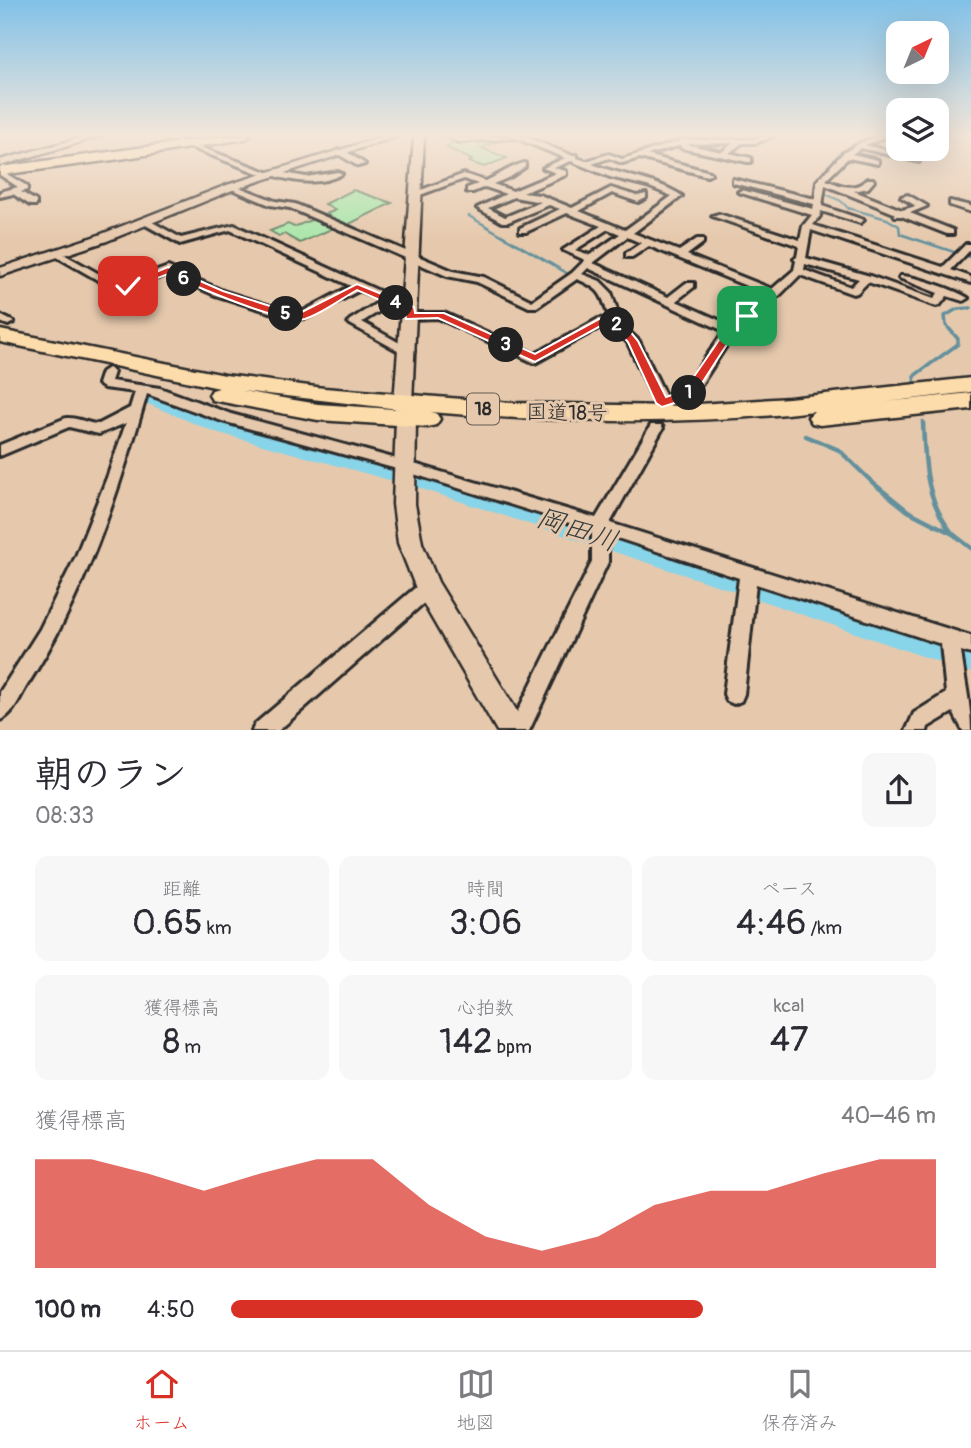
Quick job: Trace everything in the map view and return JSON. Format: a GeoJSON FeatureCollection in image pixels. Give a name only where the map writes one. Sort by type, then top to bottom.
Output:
{"type":"FeatureCollection","features":[{"type":"Feature","properties":{"kind":"highway","name":"国道18号"},"geometry":{"type":"LineString","coordinates":[[3,325],[225,382],[405,410]]}},
{"type":"Feature","properties":{"kind":"highway","name":"国道18号"},"geometry":{"type":"LineString","coordinates":[[0,350],[318,412],[405,410],[662,415],[784,421],[971,401]]}},
{"type":"Feature","properties":{"kind":"highway","name":"国道18号"},"geometry":{"type":"LineString","coordinates":[[662,415],[789,405],[971,385]]}},
{"type":"Feature","properties":{"kind":"main road"},"geometry":{"type":"LineString","coordinates":[[418,170],[412,259],[403,309],[408,351],[404,504],[410,543],[428,588],[516,730]]}},
{"type":"Feature","properties":{"kind":"street"},"geometry":{"type":"LineString","coordinates":[[260,170],[289,178],[319,181],[338,174]]}},
{"type":"Feature","properties":{"kind":"street"},"geometry":{"type":"LineString","coordinates":[[0,272],[57,254],[231,187],[284,170]]}},
{"type":"Feature","properties":{"kind":"street"},"geometry":{"type":"LineString","coordinates":[[470,190],[512,170]]}},
{"type":"Feature","properties":{"kind":"street"},"geometry":{"type":"LineString","coordinates":[[548,202],[505,220],[481,208],[563,173],[554,170]]}},
{"type":"Feature","properties":{"kind":"street"},"geometry":{"type":"LineString","coordinates":[[231,187],[273,203],[292,206],[451,274],[480,279],[533,305],[678,196],[650,184],[603,170]]}},
{"type":"Feature","properties":{"kind":"street"},"geometry":{"type":"LineString","coordinates":[[693,170],[707,174]]}},
{"type":"Feature","properties":{"kind":"street"},"geometry":{"type":"LineString","coordinates":[[516,730],[600,562],[601,535],[662,415],[688,394],[731,330],[775,293],[799,265],[807,226],[818,207],[821,181],[832,170]]}},
{"type":"Feature","properties":{"kind":"street"},"geometry":{"type":"LineString","coordinates":[[0,172],[23,188],[0,195]]}},
{"type":"Feature","properties":{"kind":"street"},"geometry":{"type":"LineString","coordinates":[[417,193],[461,176],[516,195],[548,202],[775,293]]}},
{"type":"Feature","properties":{"kind":"street"},"geometry":{"type":"LineString","coordinates":[[736,181],[860,220]]}},
{"type":"Feature","properties":{"kind":"street"},"geometry":{"type":"LineString","coordinates":[[821,181],[898,214],[950,232]]}},
{"type":"Feature","properties":{"kind":"street"},"geometry":{"type":"LineString","coordinates":[[842,191],[865,186],[871,181]]}},
{"type":"Feature","properties":{"kind":"street"},"geometry":{"type":"LineString","coordinates":[[523,230],[611,190],[638,199],[643,196]]}},
{"type":"Feature","properties":{"kind":"street"},"geometry":{"type":"LineString","coordinates":[[14,191],[33,203]]}},
{"type":"Feature","properties":{"kind":"street"},"geometry":{"type":"LineString","coordinates":[[742,192],[818,207]]}},
{"type":"Feature","properties":{"kind":"street"},"geometry":{"type":"LineString","coordinates":[[898,214],[923,206],[905,197]]}},
{"type":"Feature","properties":{"kind":"street"},"geometry":{"type":"LineString","coordinates":[[953,203],[971,209]]}},
{"type":"Feature","properties":{"kind":"street"},"geometry":{"type":"LineString","coordinates":[[716,216],[803,244]]}},
{"type":"Feature","properties":{"kind":"street"},"geometry":{"type":"LineString","coordinates":[[145,221],[180,241],[231,228],[403,309],[440,315],[535,359],[602,321],[616,322]]}},
{"type":"Feature","properties":{"kind":"street"},"geometry":{"type":"LineString","coordinates":[[807,226],[971,280]]}},
{"type":"Feature","properties":{"kind":"street"},"geometry":{"type":"LineString","coordinates":[[606,227],[568,250],[731,330]]}},
{"type":"Feature","properties":{"kind":"street"},"geometry":{"type":"LineString","coordinates":[[678,256],[700,241]]}},
{"type":"Feature","properties":{"kind":"street"},"geometry":{"type":"LineString","coordinates":[[629,254],[647,243]]}},
{"type":"Feature","properties":{"kind":"street"},"geometry":{"type":"LineString","coordinates":[[945,271],[967,245]]}},
{"type":"Feature","properties":{"kind":"street"},"geometry":{"type":"LineString","coordinates":[[57,254],[117,288],[168,270],[219,293],[292,316],[302,316],[357,287]]}},
{"type":"Feature","properties":{"kind":"street"},"geometry":{"type":"LineString","coordinates":[[799,265],[866,278],[936,303],[945,291]]}},
{"type":"Feature","properties":{"kind":"street"},"geometry":{"type":"LineString","coordinates":[[576,275],[606,292],[616,322],[633,341],[662,415]]}},
{"type":"Feature","properties":{"kind":"street"},"geometry":{"type":"LineString","coordinates":[[904,278],[963,298]]}},
{"type":"Feature","properties":{"kind":"street"},"geometry":{"type":"LineString","coordinates":[[669,301],[690,285]]}},
{"type":"Feature","properties":{"kind":"street"},"geometry":{"type":"LineString","coordinates":[[403,309],[354,322],[408,351]]}},
{"type":"Feature","properties":{"kind":"street"},"geometry":{"type":"LineString","coordinates":[[107,372],[104,384],[155,391],[227,418],[404,466],[601,535],[748,574],[951,647],[971,645]]}},
{"type":"Feature","properties":{"kind":"street"},"geometry":{"type":"LineString","coordinates":[[0,710],[33,663],[85,557],[142,391]]}},
{"type":"Feature","properties":{"kind":"street"},"geometry":{"type":"LineString","coordinates":[[0,451],[66,423],[73,421],[95,429],[104,428],[137,410]]}},
{"type":"Feature","properties":{"kind":"street"},"geometry":{"type":"LineString","coordinates":[[734,694],[748,574]]}},
{"type":"Feature","properties":{"kind":"street"},"geometry":{"type":"LineString","coordinates":[[262,730],[428,588]]}},
{"type":"Feature","properties":{"kind":"street"},"geometry":{"type":"LineString","coordinates":[[951,647],[957,698],[971,725]]}},
{"type":"Feature","properties":{"kind":"street"},"geometry":{"type":"LineString","coordinates":[[916,730],[920,720],[957,698]]}},
{"type":"Feature","properties":{"kind":"green space"},"geometry":{"type":"Polygon","coordinates":[[[353,190],[392,203],[349,224],[361,231],[357,234],[338,226],[300,243],[284,234],[279,236],[270,231],[288,224],[294,227],[336,210],[325,204],[353,190]]]}},
{"type":"Feature","properties":{"kind":"waterway"},"geometry":{"type":"LineString","coordinates":[[827,181],[837,170]]}},
{"type":"Feature","properties":{"kind":"waterway"},"geometry":{"type":"LineString","coordinates":[[825,186],[823,193],[841,201],[848,208]]}},
{"type":"Feature","properties":{"kind":"waterway"},"geometry":{"type":"LineString","coordinates":[[848,208],[887,219],[899,226],[900,234],[954,252]]}},
{"type":"Feature","properties":{"kind":"waterway"},"geometry":{"type":"LineString","coordinates":[[469,216],[570,275]]}},
{"type":"Feature","properties":{"kind":"waterway"},"geometry":{"type":"LineString","coordinates":[[967,256],[971,258]]}},
{"type":"Feature","properties":{"kind":"waterway"},"geometry":{"type":"LineString","coordinates":[[579,279],[600,293],[603,300]]}},
{"type":"Feature","properties":{"kind":"waterway"},"geometry":{"type":"LineString","coordinates":[[602,298],[608,314]]}},
{"type":"Feature","properties":{"kind":"waterway"},"geometry":{"type":"LineString","coordinates":[[915,384],[914,376],[958,344],[958,339],[946,325],[945,316],[957,309],[971,308]]}},
{"type":"Feature","properties":{"kind":"waterway","name":"岡田川"},"geometry":{"type":"LineString","coordinates":[[148,396],[220,426],[393,472]]}},
{"type":"Feature","properties":{"kind":"waterway"},"geometry":{"type":"LineString","coordinates":[[923,422],[931,494],[952,533]]}},
{"type":"Feature","properties":{"kind":"waterway"},"geometry":{"type":"LineString","coordinates":[[806,436],[839,450],[873,483],[908,511],[953,534],[971,548]]}},
{"type":"Feature","properties":{"kind":"waterway","name":"岡田川"},"geometry":{"type":"LineString","coordinates":[[418,479],[737,580]]}},
{"type":"Feature","properties":{"kind":"waterway","name":"岡田川"},"geometry":{"type":"LineString","coordinates":[[764,589],[971,658]]}},
{"type":"Feature","properties":{"kind":"route"},"geometry":{"type":"LineString","coordinates":[[128,286],[168,270],[219,293],[292,316],[302,316],[357,287],[410,309],[410,316],[440,315],[535,359],[602,321],[616,322],[633,341],[662,403],[688,394],[731,330],[747,316]]}}]}
